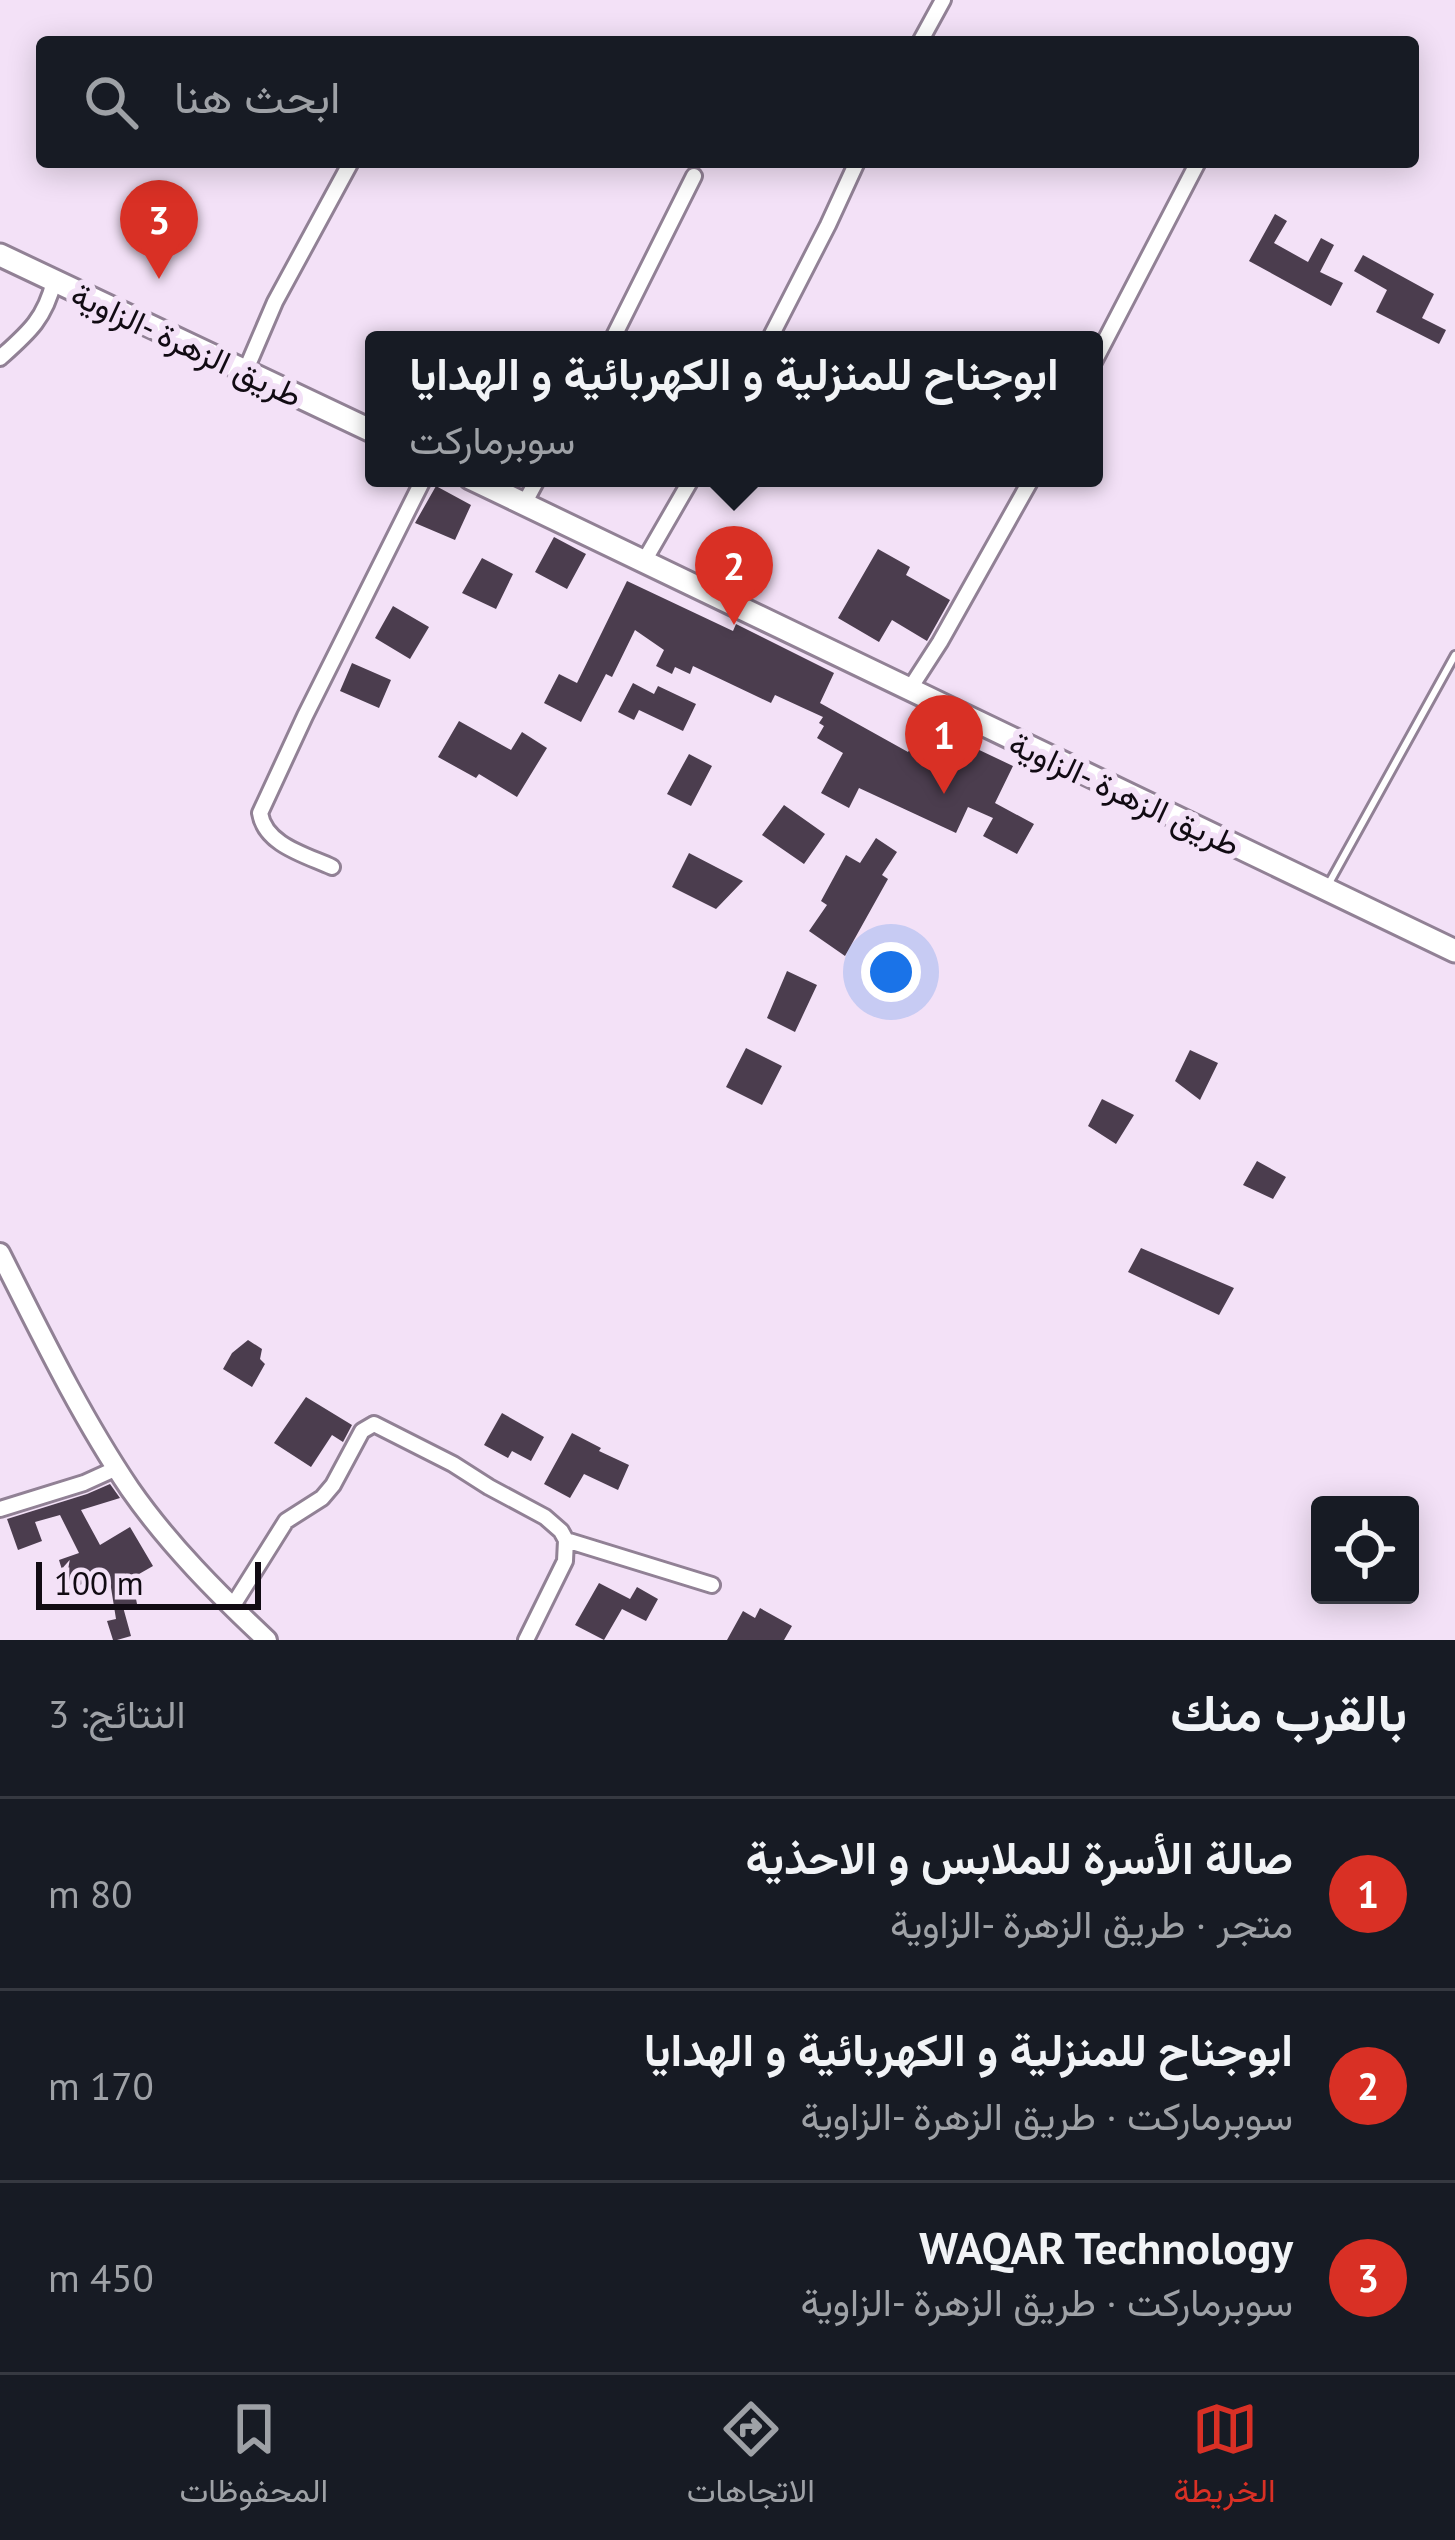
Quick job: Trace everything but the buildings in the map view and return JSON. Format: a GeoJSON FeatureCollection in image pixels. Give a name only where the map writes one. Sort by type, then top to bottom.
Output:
{"type":"FeatureCollection","features":[{"type":"Feature","properties":{"kind":"main road","name":"طريق الزهرة -الزاوية"},"geometry":{"type":"LineString","coordinates":[[0,255],[365,428]]}},
{"type":"Feature","properties":{"kind":"main road","name":"طريق الزهرة -الزاوية"},"geometry":{"type":"LineString","coordinates":[[489,487],[1455,951]]}},
{"type":"Feature","properties":{"kind":"main road"},"geometry":{"type":"LineString","coordinates":[[0,1253],[117,1468],[149,1514],[267,1640]]}},
{"type":"Feature","properties":{"kind":"street"},"geometry":{"type":"LineString","coordinates":[[923,36],[944,0]]}},
{"type":"Feature","properties":{"kind":"street"},"geometry":{"type":"LineString","coordinates":[[245,372],[275,302],[348,168]]}},
{"type":"Feature","properties":{"kind":"street"},"geometry":{"type":"LineString","coordinates":[[774,331],[854,168]]}},
{"type":"Feature","properties":{"kind":"street"},"geometry":{"type":"LineString","coordinates":[[1103,345],[1195,168]]}},
{"type":"Feature","properties":{"kind":"street"},"geometry":{"type":"LineString","coordinates":[[616,331],[694,176]]}},
{"type":"Feature","properties":{"kind":"street"},"geometry":{"type":"LineString","coordinates":[[0,358],[31,331],[49,305],[54,281]]}},
{"type":"Feature","properties":{"kind":"street"},"geometry":{"type":"LineString","coordinates":[[332,867],[275,840],[264,828],[260,813],[420,487]]}},
{"type":"Feature","properties":{"kind":"street"},"geometry":{"type":"LineString","coordinates":[[524,504],[533,487]]}},
{"type":"Feature","properties":{"kind":"street"},"geometry":{"type":"LineString","coordinates":[[643,562],[687,487]]}},
{"type":"Feature","properties":{"kind":"street"},"geometry":{"type":"LineString","coordinates":[[909,690],[1027,487]]}},
{"type":"Feature","properties":{"kind":"street"},"geometry":{"type":"LineString","coordinates":[[232,1607],[281,1528],[322,1498],[362,1431],[369,1425],[379,1426],[545,1517],[561,1531],[566,1562],[526,1640]]}},
{"type":"Feature","properties":{"kind":"street"},"geometry":{"type":"LineString","coordinates":[[0,1509],[117,1468]]}},
{"type":"Feature","properties":{"kind":"street"},"geometry":{"type":"LineString","coordinates":[[566,1540],[712,1586]]}},
{"type":"Feature","properties":{"kind":"lane"},"geometry":{"type":"LineString","coordinates":[[1326,889],[1455,655]]}},
{"type":"Feature","properties":{"kind":"place","name":"WAQAR Technology"},"geometry":{"type":"Point","coordinates":[159,279]}},
{"type":"Feature","properties":{"kind":"place","name":"ابوجناح للمنزلية و الكهربائية و الهدايا"},"geometry":{"type":"Point","coordinates":[734,625]}},
{"type":"Feature","properties":{"kind":"place","name":"صالة الأسرة للملابس و الاحذية"},"geometry":{"type":"Point","coordinates":[944,794]}}]}
